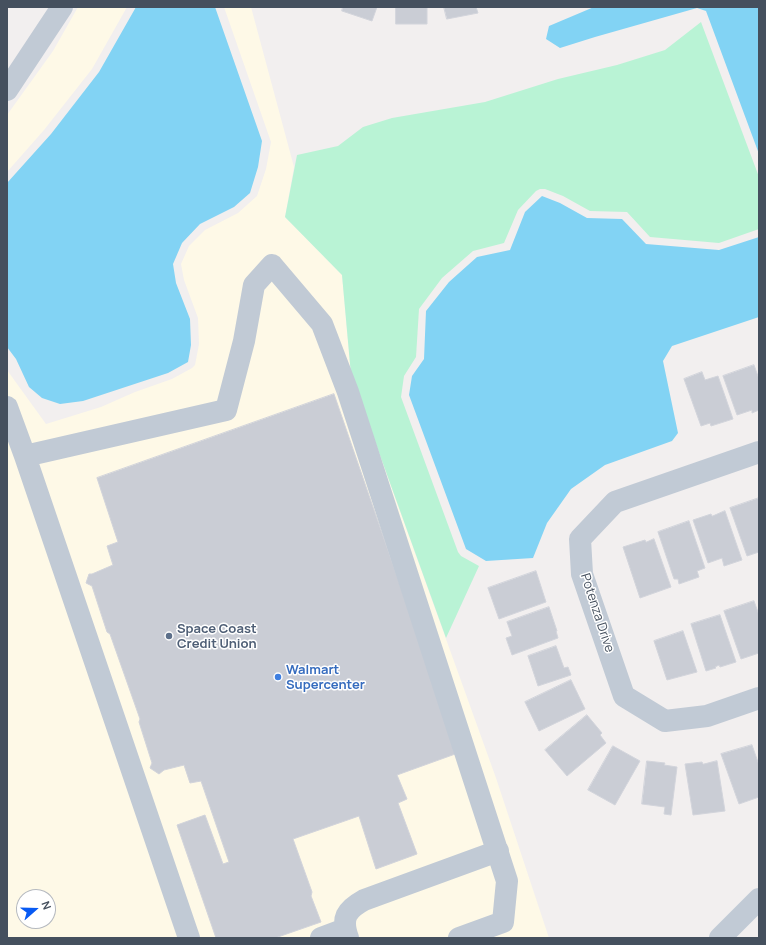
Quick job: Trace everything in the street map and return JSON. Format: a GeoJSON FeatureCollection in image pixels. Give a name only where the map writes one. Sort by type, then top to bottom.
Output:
{"type":"FeatureCollection","features":[{"type":"Feature","properties":{"kind":"street"},"geometry":{"type":"LineString","coordinates":[[7,90],[62,7]]}},
{"type":"Feature","properties":{"kind":"street"},"geometry":{"type":"LineString","coordinates":[[25,456],[226,410],[244,341],[254,285],[272,265],[322,324],[348,392],[507,881],[503,922],[459,938]]}},
{"type":"Feature","properties":{"kind":"street"},"geometry":{"type":"LineString","coordinates":[[7,407],[189,938]]}},
{"type":"Feature","properties":{"kind":"street","name":"Potenza Drive"},"geometry":{"type":"LineString","coordinates":[[759,452],[615,502],[580,539],[582,574],[624,696],[665,721],[707,716],[759,698]]}},
{"type":"Feature","properties":{"kind":"street"},"geometry":{"type":"LineString","coordinates":[[322,938],[347,934],[346,916],[349,910],[364,900],[498,851]]}},
{"type":"Feature","properties":{"kind":"street"},"geometry":{"type":"LineString","coordinates":[[720,938],[759,899]]}},
{"type":"Feature","properties":{"kind":"shaded area"},"geometry":{"type":"Polygon","coordinates":[[[78,7],[127,7],[92,69],[44,130],[7,172],[7,115],[53,51],[78,7]]]}},
{"type":"Feature","properties":{"kind":"shaded area"},"geometry":{"type":"Polygon","coordinates":[[[224,7],[251,7],[294,167],[285,217],[342,275],[351,375],[496,778],[549,938],[7,938],[7,370],[46,424],[101,407],[135,392],[172,379],[192,368],[195,365],[199,344],[198,318],[184,280],[181,264],[189,246],[205,230],[238,213],[257,196],[266,169],[271,142],[224,7]]]}},
{"type":"Feature","properties":{"kind":"green space"},"geometry":{"type":"Polygon","coordinates":[[[701,22],[759,177],[759,229],[719,243],[650,237],[627,212],[590,211],[563,196],[545,189],[540,189],[536,191],[518,210],[504,243],[473,251],[442,278],[419,309],[416,357],[404,376],[401,397],[458,552],[461,556],[479,566],[446,638],[351,375],[342,275],[285,217],[297,155],[338,146],[363,127],[392,118],[485,102],[558,79],[617,65],[665,50],[701,22]]]}},
{"type":"Feature","properties":{"kind":"water"},"geometry":{"type":"Polygon","coordinates":[[[136,7],[215,7],[262,141],[258,167],[250,193],[234,207],[200,224],[182,243],[173,264],[176,283],[190,319],[191,345],[188,362],[168,373],[83,401],[60,404],[42,398],[29,387],[16,359],[7,347],[7,183],[51,134],[99,72],[136,7]]]}},
{"type":"Feature","properties":{"kind":"water"},"geometry":{"type":"Polygon","coordinates":[[[594,7],[759,7],[759,154],[706,11],[697,8],[560,48],[546,39],[549,26],[594,7]]]}},
{"type":"Feature","properties":{"kind":"water"},"geometry":{"type":"Polygon","coordinates":[[[542,196],[560,203],[587,218],[622,219],[646,244],[719,250],[759,237],[759,317],[672,346],[663,361],[678,433],[672,441],[605,465],[571,489],[547,523],[533,558],[486,561],[466,549],[409,395],[412,376],[424,359],[426,311],[449,282],[477,257],[510,250],[525,212],[542,196]]]}},
{"type":"Feature","properties":{"kind":"building"},"geometry":{"type":"Polygon","coordinates":[[[343,7],[377,7],[372,21],[342,11],[343,7]]]}},
{"type":"Feature","properties":{"kind":"building"},"geometry":{"type":"Polygon","coordinates":[[[396,7],[427,7],[427,24],[396,24],[396,7]]]}},
{"type":"Feature","properties":{"kind":"building"},"geometry":{"type":"Polygon","coordinates":[[[444,7],[476,7],[478,13],[447,19],[444,7]]]}},
{"type":"Feature","properties":{"kind":"building"},"geometry":{"type":"Polygon","coordinates":[[[754,365],[759,379],[759,410],[752,413],[752,410],[737,415],[723,376],[754,365]]]}},
{"type":"Feature","properties":{"kind":"building"},"geometry":{"type":"Polygon","coordinates":[[[702,372],[705,380],[718,376],[733,419],[711,426],[710,423],[701,426],[684,379],[702,372]]]}},
{"type":"Feature","properties":{"kind":"building","name":"Walmart Supercenter"},"geometry":{"type":"Polygon","coordinates":[[[334,394],[458,753],[397,775],[407,799],[398,803],[417,854],[376,869],[359,816],[293,839],[321,922],[275,938],[216,938],[177,825],[205,815],[223,864],[229,862],[201,781],[190,783],[184,765],[164,770],[159,774],[150,768],[152,763],[139,722],[140,719],[110,634],[107,632],[92,586],[86,583],[89,574],[113,565],[107,546],[118,542],[97,478],[334,394]]]}},
{"type":"Feature","properties":{"kind":"building"},"geometry":{"type":"Polygon","coordinates":[[[759,498],[759,552],[747,556],[730,508],[759,498]]]}},
{"type":"Feature","properties":{"kind":"building"},"geometry":{"type":"Polygon","coordinates":[[[725,511],[742,560],[724,566],[722,558],[708,563],[693,520],[711,514],[712,516],[725,511]]]}},
{"type":"Feature","properties":{"kind":"building"},"geometry":{"type":"Polygon","coordinates":[[[689,521],[705,568],[697,571],[699,577],[679,584],[678,579],[674,579],[658,532],[689,521]]]}},
{"type":"Feature","properties":{"kind":"building"},"geometry":{"type":"Polygon","coordinates":[[[654,539],[671,587],[640,598],[623,547],[645,540],[646,542],[654,539]]]}},
{"type":"Feature","properties":{"kind":"building"},"geometry":{"type":"Polygon","coordinates":[[[536,571],[546,602],[499,619],[488,588],[536,571]]]}},
{"type":"Feature","properties":{"kind":"building"},"geometry":{"type":"Polygon","coordinates":[[[754,601],[759,615],[759,653],[741,659],[724,611],[754,601]]]}},
{"type":"Feature","properties":{"kind":"building"},"geometry":{"type":"Polygon","coordinates":[[[549,607],[558,638],[512,655],[506,638],[512,636],[507,622],[549,607]]]}},
{"type":"Feature","properties":{"kind":"building"},"geometry":{"type":"Polygon","coordinates":[[[720,615],[736,662],[720,667],[719,665],[715,667],[716,668],[706,671],[691,624],[720,615]]]}},
{"type":"Feature","properties":{"kind":"building"},"geometry":{"type":"Polygon","coordinates":[[[683,631],[697,672],[667,680],[654,641],[683,631]]]}},
{"type":"Feature","properties":{"kind":"building"},"geometry":{"type":"Polygon","coordinates":[[[556,646],[564,668],[568,667],[571,675],[538,686],[528,656],[556,646]]]}},
{"type":"Feature","properties":{"kind":"building"},"geometry":{"type":"Polygon","coordinates":[[[571,680],[585,709],[539,731],[525,702],[571,680]]]}},
{"type":"Feature","properties":{"kind":"building"},"geometry":{"type":"Polygon","coordinates":[[[587,715],[602,733],[600,735],[606,743],[567,776],[545,750],[587,715]]]}},
{"type":"Feature","properties":{"kind":"building"},"geometry":{"type":"Polygon","coordinates":[[[752,745],[759,765],[759,797],[739,804],[721,754],[752,745]]]}},
{"type":"Feature","properties":{"kind":"building"},"geometry":{"type":"Polygon","coordinates":[[[613,746],[640,761],[615,805],[588,790],[613,746]]]}},
{"type":"Feature","properties":{"kind":"building"},"geometry":{"type":"Polygon","coordinates":[[[647,761],[665,763],[664,765],[677,767],[671,815],[664,814],[665,807],[642,804],[647,761]]]}},
{"type":"Feature","properties":{"kind":"building"},"geometry":{"type":"Polygon","coordinates":[[[717,761],[725,811],[693,815],[685,764],[702,762],[703,764],[717,761]]]}},
{"type":"Feature","properties":{"kind":"place","name":"Space Coast Credit Union"},"geometry":{"type":"Point","coordinates":[169,636]}},
{"type":"Feature","properties":{"kind":"place","name":"Walmart Supercenter"},"geometry":{"type":"Point","coordinates":[278,677]}}]}
